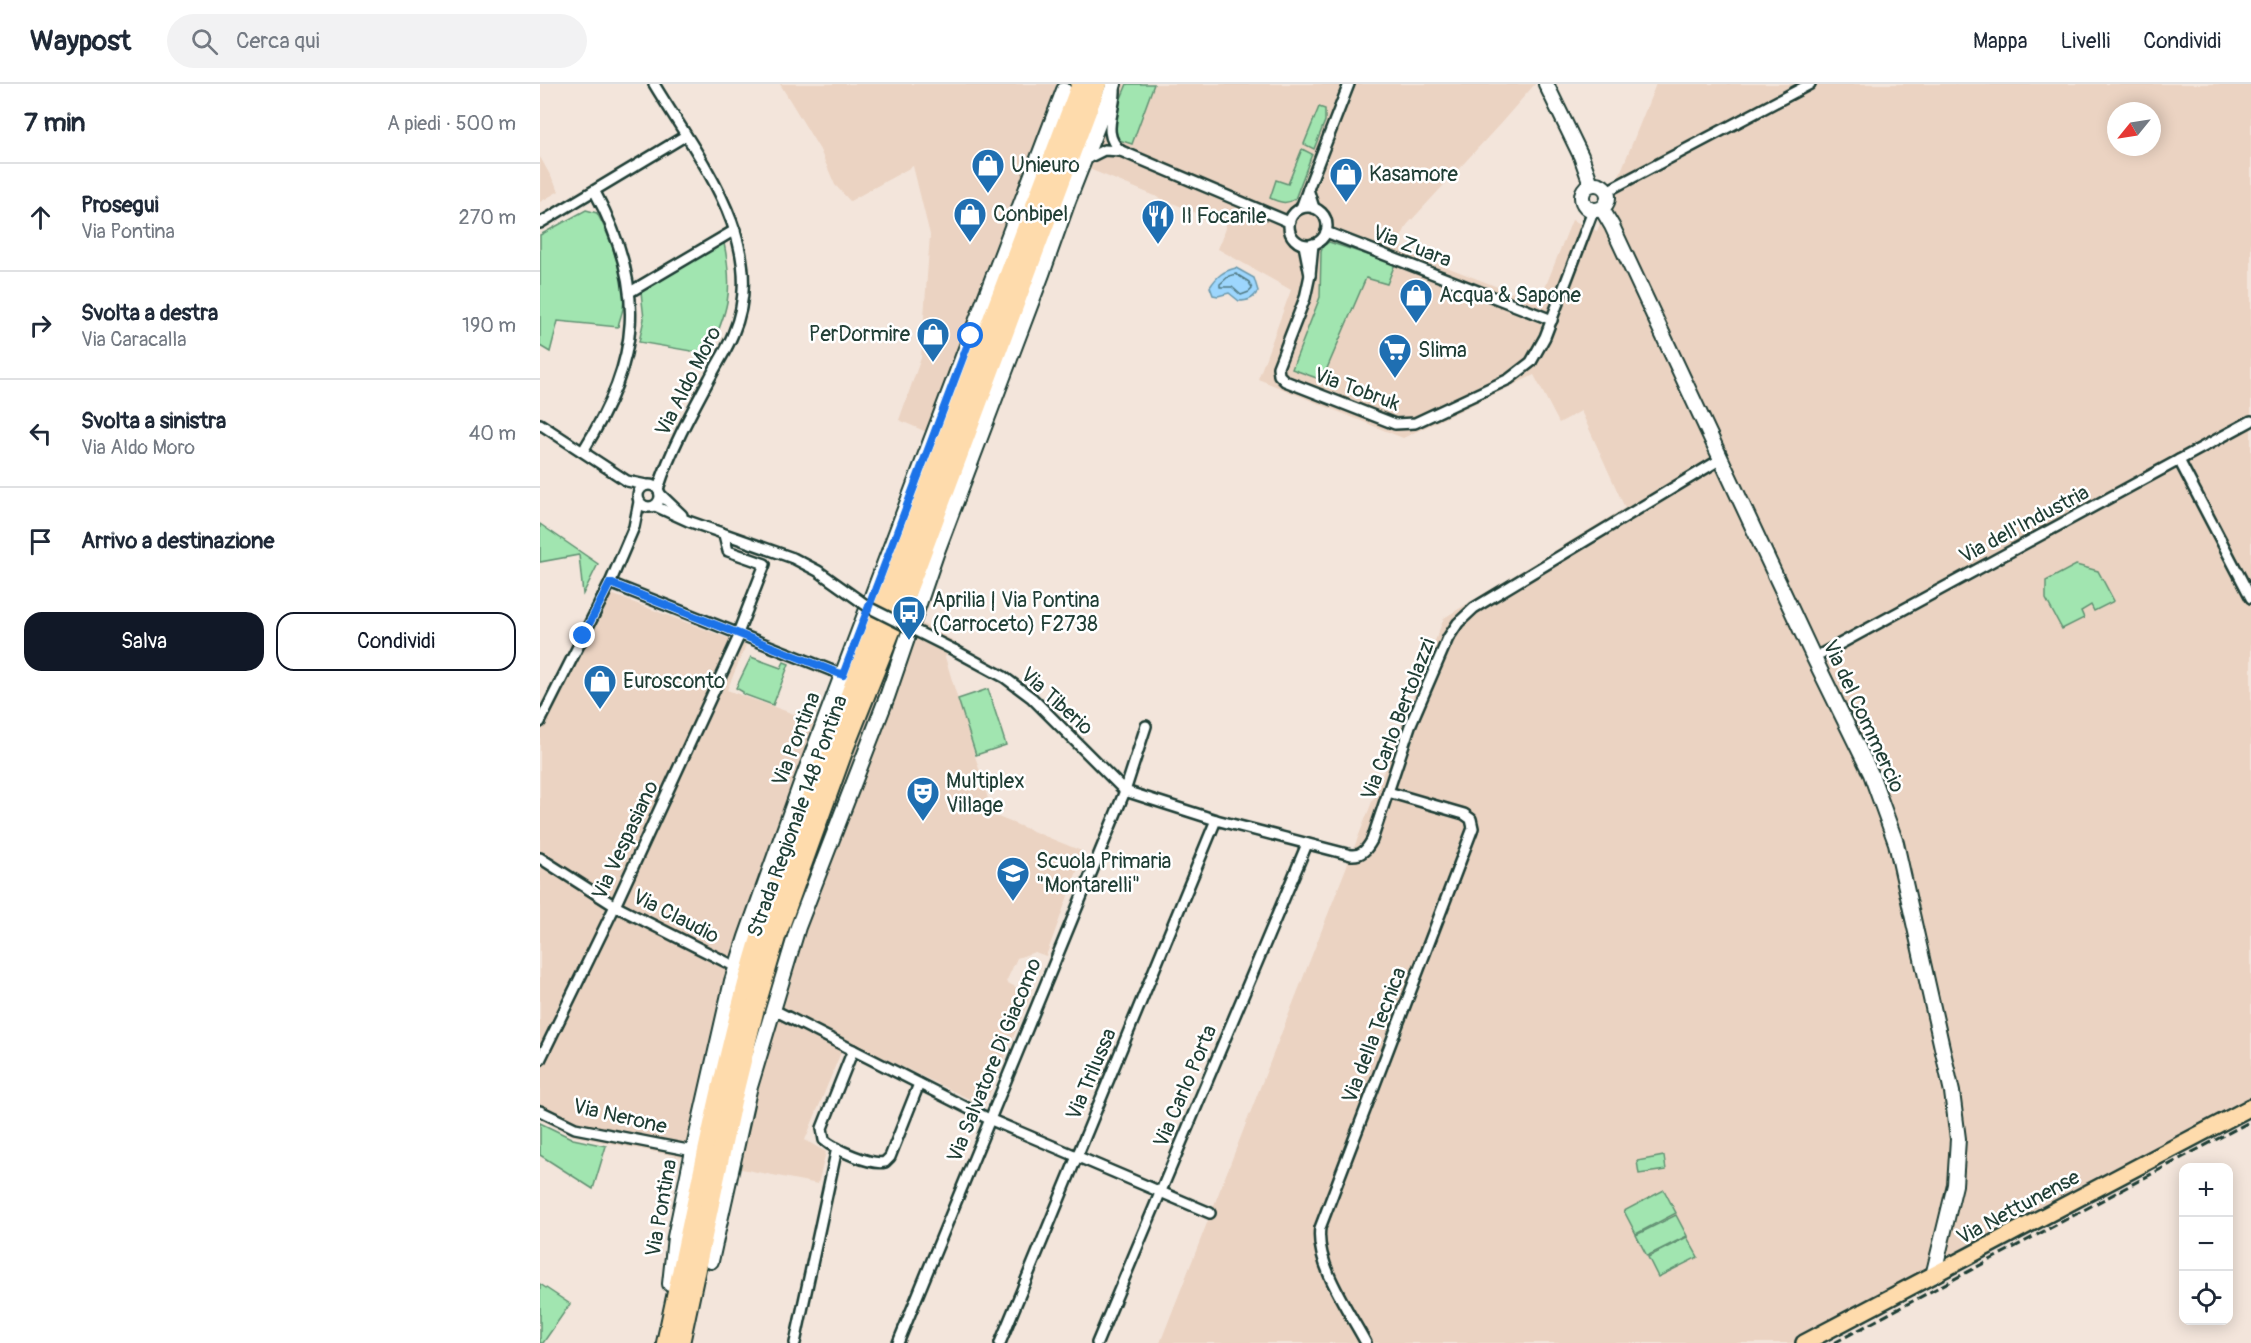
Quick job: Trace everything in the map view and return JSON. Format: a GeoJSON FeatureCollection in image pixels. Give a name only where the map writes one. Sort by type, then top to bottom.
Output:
{"type":"FeatureCollection","features":[{"type":"Feature","properties":{"kind":"highway","name":"Strada Regionale 148 Pontina"},"geometry":{"type":"LineString","coordinates":[[675,1335],[754,1012],[776,937],[837,767],[918,563],[1096,84]]}},
{"type":"Feature","properties":{"kind":"highway","name":"Strada Regionale 148 Pontina"},"geometry":{"type":"LineString","coordinates":[[675,1335],[717,1100],[751,970],[812,795],[1057,147],[1069,91]]}},
{"type":"Feature","properties":{"kind":"highway"},"geometry":{"type":"LineString","coordinates":[[1057,147],[1069,91]]}},
{"type":"Feature","properties":{"kind":"highway"},"geometry":{"type":"LineString","coordinates":[[1033,257],[1068,201]]}},
{"type":"Feature","properties":{"kind":"highway"},"geometry":{"type":"LineString","coordinates":[[675,1335],[711,1261]]}},
{"type":"Feature","properties":{"kind":"highway"},"geometry":{"type":"LineString","coordinates":[[670,1284],[675,1335]]}},
{"type":"Feature","properties":{"kind":"main road","name":"Via Nettunense"},"geometry":{"type":"LineString","coordinates":[[1804,1343],[2251,1107]]}},
{"type":"Feature","properties":{"kind":"street","name":"Via Aldo Moro"},"geometry":{"type":"LineString","coordinates":[[653,488],[734,333],[744,286],[742,260],[735,230],[716,187],[654,84]]}},
{"type":"Feature","properties":{"kind":"street"},"geometry":{"type":"LineString","coordinates":[[1114,84],[1115,99],[1109,129],[1113,143],[1121,151],[1289,222]]}},
{"type":"Feature","properties":{"kind":"street"},"geometry":{"type":"LineString","coordinates":[[711,1261],[749,1090],[798,927],[887,697],[936,554],[1114,84]]}},
{"type":"Feature","properties":{"kind":"street"},"geometry":{"type":"LineString","coordinates":[[1301,208],[1314,208],[1326,220],[1326,232],[1319,242],[1308,244],[1293,239],[1289,222],[1301,208],[1349,84]]}},
{"type":"Feature","properties":{"kind":"street"},"geometry":{"type":"LineString","coordinates":[[1546,84],[1581,156],[1591,184]]}},
{"type":"Feature","properties":{"kind":"street"},"geometry":{"type":"LineString","coordinates":[[1607,191],[1810,84]]}},
{"type":"Feature","properties":{"kind":"street","name":"Via Pontina"},"geometry":{"type":"LineString","coordinates":[[670,1284],[675,1237],[693,1151],[736,967],[761,890],[1069,91]]}},
{"type":"Feature","properties":{"kind":"street"},"geometry":{"type":"LineString","coordinates":[[540,223],[685,136]]}},
{"type":"Feature","properties":{"kind":"street"},"geometry":{"type":"LineString","coordinates":[[1084,160],[1098,152],[1121,151]]}},
{"type":"Feature","properties":{"kind":"street"},"geometry":{"type":"LineString","coordinates":[[1591,184],[1600,184],[1607,191],[1608,200],[1598,210],[1585,207],[1581,198],[1583,191],[1591,184]]}},
{"type":"Feature","properties":{"kind":"street"},"geometry":{"type":"LineString","coordinates":[[1308,189],[1314,208]]}},
{"type":"Feature","properties":{"kind":"street"},"geometry":{"type":"LineString","coordinates":[[583,451],[604,416],[616,387],[630,330],[630,292],[618,241],[595,192]]}},
{"type":"Feature","properties":{"kind":"street","name":"Via Tobruk"},"geometry":{"type":"LineString","coordinates":[[1308,244],[1310,275],[1302,306],[1278,369],[1280,377],[1285,381],[1397,424],[1415,423],[1516,375],[1536,354],[1598,210]]}},
{"type":"Feature","properties":{"kind":"street","name":"Via del Commercio"},"geometry":{"type":"LineString","coordinates":[[1598,210],[1612,226],[1814,658],[1871,774],[1896,843],[1952,1092],[1958,1139],[1956,1174],[1933,1276]]}},
{"type":"Feature","properties":{"kind":"street"},"geometry":{"type":"LineString","coordinates":[[630,292],[735,230]]}},
{"type":"Feature","properties":{"kind":"street","name":"Via Zuara"},"geometry":{"type":"LineString","coordinates":[[1326,232],[1552,320]]}},
{"type":"Feature","properties":{"kind":"street","name":"Via dell'Industria"},"geometry":{"type":"LineString","coordinates":[[1814,658],[2251,421]]}},
{"type":"Feature","properties":{"kind":"street"},"geometry":{"type":"LineString","coordinates":[[540,423],[627,481],[653,488],[688,521]]}},
{"type":"Feature","properties":{"kind":"street","name":"Via Carlo Bertolazzi"},"geometry":{"type":"LineString","coordinates":[[1125,791],[1216,820],[1351,855],[1360,854],[1372,840],[1410,726],[1448,638],[1462,618],[1474,608],[1721,459]]}},
{"type":"Feature","properties":{"kind":"street"},"geometry":{"type":"LineString","coordinates":[[2179,460],[2251,598]]}},
{"type":"Feature","properties":{"kind":"street"},"geometry":{"type":"LineString","coordinates":[[627,481],[644,507],[653,507],[724,535]]}},
{"type":"Feature","properties":{"kind":"street","name":"Via Aldo Moro"},"geometry":{"type":"LineString","coordinates":[[540,722],[610,583],[634,527],[640,489],[653,488]]}},
{"type":"Feature","properties":{"kind":"street","name":"Via Aldo Moro"},"geometry":{"type":"LineString","coordinates":[[634,527],[659,501],[653,488]]}},
{"type":"Feature","properties":{"kind":"street","name":"Via Tiberio"},"geometry":{"type":"LineString","coordinates":[[724,535],[793,558],[818,571],[861,603],[1004,677],[1032,698],[1125,791]]}},
{"type":"Feature","properties":{"kind":"street","name":"Via Vespasiano"},"geometry":{"type":"LineString","coordinates":[[540,1060],[615,906],[739,633],[765,564],[728,551],[724,535]]}},
{"type":"Feature","properties":{"kind":"street"},"geometry":{"type":"LineString","coordinates":[[610,583],[843,675]]}},
{"type":"Feature","properties":{"kind":"street","name":"Via Salvatore Di Giacomo"},"geometry":{"type":"LineString","coordinates":[[898,1343],[1125,791],[1146,726]]}},
{"type":"Feature","properties":{"kind":"street","name":"Via della Tecnica"},"geometry":{"type":"LineString","coordinates":[[1366,1343],[1322,1259],[1319,1242],[1321,1223],[1473,828],[1470,819],[1464,814],[1388,792]]}},
{"type":"Feature","properties":{"kind":"street","name":"Via Trilussa"},"geometry":{"type":"LineString","coordinates":[[1000,1343],[1216,820]]}},
{"type":"Feature","properties":{"kind":"street","name":"Via Carlo Porta"},"geometry":{"type":"LineString","coordinates":[[1098,1343],[1307,844]]}},
{"type":"Feature","properties":{"kind":"street","name":"Via Claudio"},"geometry":{"type":"LineString","coordinates":[[540,858],[615,906],[736,967]]}},
{"type":"Feature","properties":{"kind":"street"},"geometry":{"type":"LineString","coordinates":[[772,1009],[989,1119],[1210,1213]]}},
{"type":"Feature","properties":{"kind":"street"},"geometry":{"type":"LineString","coordinates":[[853,1050],[822,1126],[823,1137],[837,1148],[874,1163],[883,1163],[890,1157],[919,1084]]}},
{"type":"Feature","properties":{"kind":"street","name":"Via Nerone"},"geometry":{"type":"LineString","coordinates":[[540,1111],[575,1128],[693,1151]]}},
{"type":"Feature","properties":{"kind":"street"},"geometry":{"type":"LineString","coordinates":[[795,1343],[837,1148]]}},
{"type":"Feature","properties":{"kind":"shaded area"},"geometry":{"type":"Polygon","coordinates":[[[780,84],[1535,84],[1407,225],[1401,238],[1403,250],[1539,303],[1572,220],[1597,231],[1656,84],[2251,84],[2251,1114],[1816,1343],[1160,1343],[1444,618],[1625,508],[1581,411],[1559,423],[1534,375],[1403,438],[1258,379],[1291,290],[1218,249],[1226,225],[1050,153],[938,437],[899,420],[921,358],[930,235],[913,166],[850,201],[835,185],[820,150],[780,84]]]}},
{"type":"Feature","properties":{"kind":"shaded area"},"geometry":{"type":"Polygon","coordinates":[[[540,157],[559,191],[540,202],[540,157]]]}},
{"type":"Feature","properties":{"kind":"shaded area"},"geometry":{"type":"Polygon","coordinates":[[[865,593],[956,642],[945,657],[993,815],[1084,852],[1046,956],[1035,952],[1017,958],[1006,982],[1031,995],[984,1106],[846,1040],[805,1140],[826,1152],[818,1184],[574,1136],[540,1119],[540,733],[611,594],[746,645],[727,690],[816,722],[865,593]]]}},
{"type":"Feature","properties":{"kind":"green space"},"geometry":{"type":"Polygon","coordinates":[[[1127,84],[1154,84],[1132,144],[1119,140],[1115,126],[1118,105],[1127,84]]]}},
{"type":"Feature","properties":{"kind":"green space"},"geometry":{"type":"Polygon","coordinates":[[[1319,107],[1325,109],[1325,121],[1314,149],[1304,144],[1319,107]]]}},
{"type":"Feature","properties":{"kind":"green space"},"geometry":{"type":"Polygon","coordinates":[[[1302,149],[1312,154],[1295,199],[1279,202],[1270,198],[1276,180],[1288,184],[1302,149]]]}},
{"type":"Feature","properties":{"kind":"green space"},"geometry":{"type":"Polygon","coordinates":[[[586,210],[597,213],[612,246],[620,273],[624,298],[623,310],[618,327],[558,321],[550,352],[540,346],[540,235],[586,210]]]}},
{"type":"Feature","properties":{"kind":"green space"},"geometry":{"type":"Polygon","coordinates":[[[1329,242],[1395,264],[1387,284],[1366,278],[1322,380],[1292,369],[1320,297],[1321,252],[1323,246],[1329,242]]]}},
{"type":"Feature","properties":{"kind":"green space"},"geometry":{"type":"Polygon","coordinates":[[[724,243],[729,288],[724,313],[708,354],[639,342],[644,319],[641,292],[724,243]]]}},
{"type":"Feature","properties":{"kind":"green space"},"geometry":{"type":"Polygon","coordinates":[[[540,524],[598,564],[583,594],[579,555],[540,562],[540,524]]]}},
{"type":"Feature","properties":{"kind":"green space"},"geometry":{"type":"Polygon","coordinates":[[[2076,565],[2098,571],[2114,601],[2094,611],[2091,605],[2081,611],[2084,618],[2062,629],[2046,599],[2046,581],[2076,565]]]}},
{"type":"Feature","properties":{"kind":"green space"},"geometry":{"type":"Polygon","coordinates":[[[751,657],[781,668],[784,662],[789,664],[773,705],[743,694],[736,688],[751,657]]]}},
{"type":"Feature","properties":{"kind":"green space"},"geometry":{"type":"Polygon","coordinates":[[[988,689],[1006,745],[976,755],[958,699],[988,689]]]}},
{"type":"Feature","properties":{"kind":"green space"},"geometry":{"type":"Polygon","coordinates":[[[540,1123],[573,1139],[606,1146],[593,1189],[540,1155],[540,1123]]]}},
{"type":"Feature","properties":{"kind":"green space"},"geometry":{"type":"Polygon","coordinates":[[[1664,1156],[1666,1170],[1639,1174],[1637,1161],[1664,1156]]]}},
{"type":"Feature","properties":{"kind":"green space"},"geometry":{"type":"Polygon","coordinates":[[[1664,1190],[1676,1213],[1636,1234],[1624,1211],[1664,1190]]]}},
{"type":"Feature","properties":{"kind":"green space"},"geometry":{"type":"Polygon","coordinates":[[[1676,1215],[1687,1236],[1647,1256],[1636,1235],[1676,1215]]]}},
{"type":"Feature","properties":{"kind":"green space"},"geometry":{"type":"Polygon","coordinates":[[[1687,1237],[1698,1257],[1658,1277],[1648,1257],[1687,1237]]]}},
{"type":"Feature","properties":{"kind":"green space"},"geometry":{"type":"Polygon","coordinates":[[[540,1284],[570,1304],[543,1343],[540,1343],[540,1284]]]}},
{"type":"Feature","properties":{"kind":"water"},"geometry":{"type":"Polygon","coordinates":[[[1236,268],[1254,278],[1258,291],[1256,294],[1245,301],[1239,301],[1229,293],[1213,295],[1210,287],[1215,280],[1224,272],[1236,268]]]}},
{"type":"Feature","properties":{"kind":"railway"},"geometry":{"type":"LineString","coordinates":[[1834,1343],[2251,1121]]}},
{"type":"Feature","properties":{"kind":"place","name":"Unieuro"},"geometry":{"type":"Point","coordinates":[988,194]}},
{"type":"Feature","properties":{"kind":"place","name":"Kasamore"},"geometry":{"type":"Point","coordinates":[1346,203]}},
{"type":"Feature","properties":{"kind":"place","name":"Conbipel"},"geometry":{"type":"Point","coordinates":[970,243]}},
{"type":"Feature","properties":{"kind":"place","name":"Il Focarile"},"geometry":{"type":"Point","coordinates":[1158,245]}},
{"type":"Feature","properties":{"kind":"place","name":"Acqua & Sapone"},"geometry":{"type":"Point","coordinates":[1416,324]}},
{"type":"Feature","properties":{"kind":"place","name":"PerDormire"},"geometry":{"type":"Point","coordinates":[933,363]}},
{"type":"Feature","properties":{"kind":"place","name":"Slima"},"geometry":{"type":"Point","coordinates":[1395,379]}},
{"type":"Feature","properties":{"kind":"place","name":"Aprilia | Via Pontina (Carroceto) F2738"},"geometry":{"type":"Point","coordinates":[909,641]}},
{"type":"Feature","properties":{"kind":"place","name":"Eurosconto"},"geometry":{"type":"Point","coordinates":[600,710]}},
{"type":"Feature","properties":{"kind":"place","name":"Multiplex Village"},"geometry":{"type":"Point","coordinates":[923,822]}},
{"type":"Feature","properties":{"kind":"place","name":"Scuola Primaria \"Montarelli\""},"geometry":{"type":"Point","coordinates":[1013,902]}},
{"type":"Feature","properties":{"kind":"route"},"geometry":{"type":"LineString","coordinates":[[583,636],[610,583],[843,675],[971,336]]}}]}
